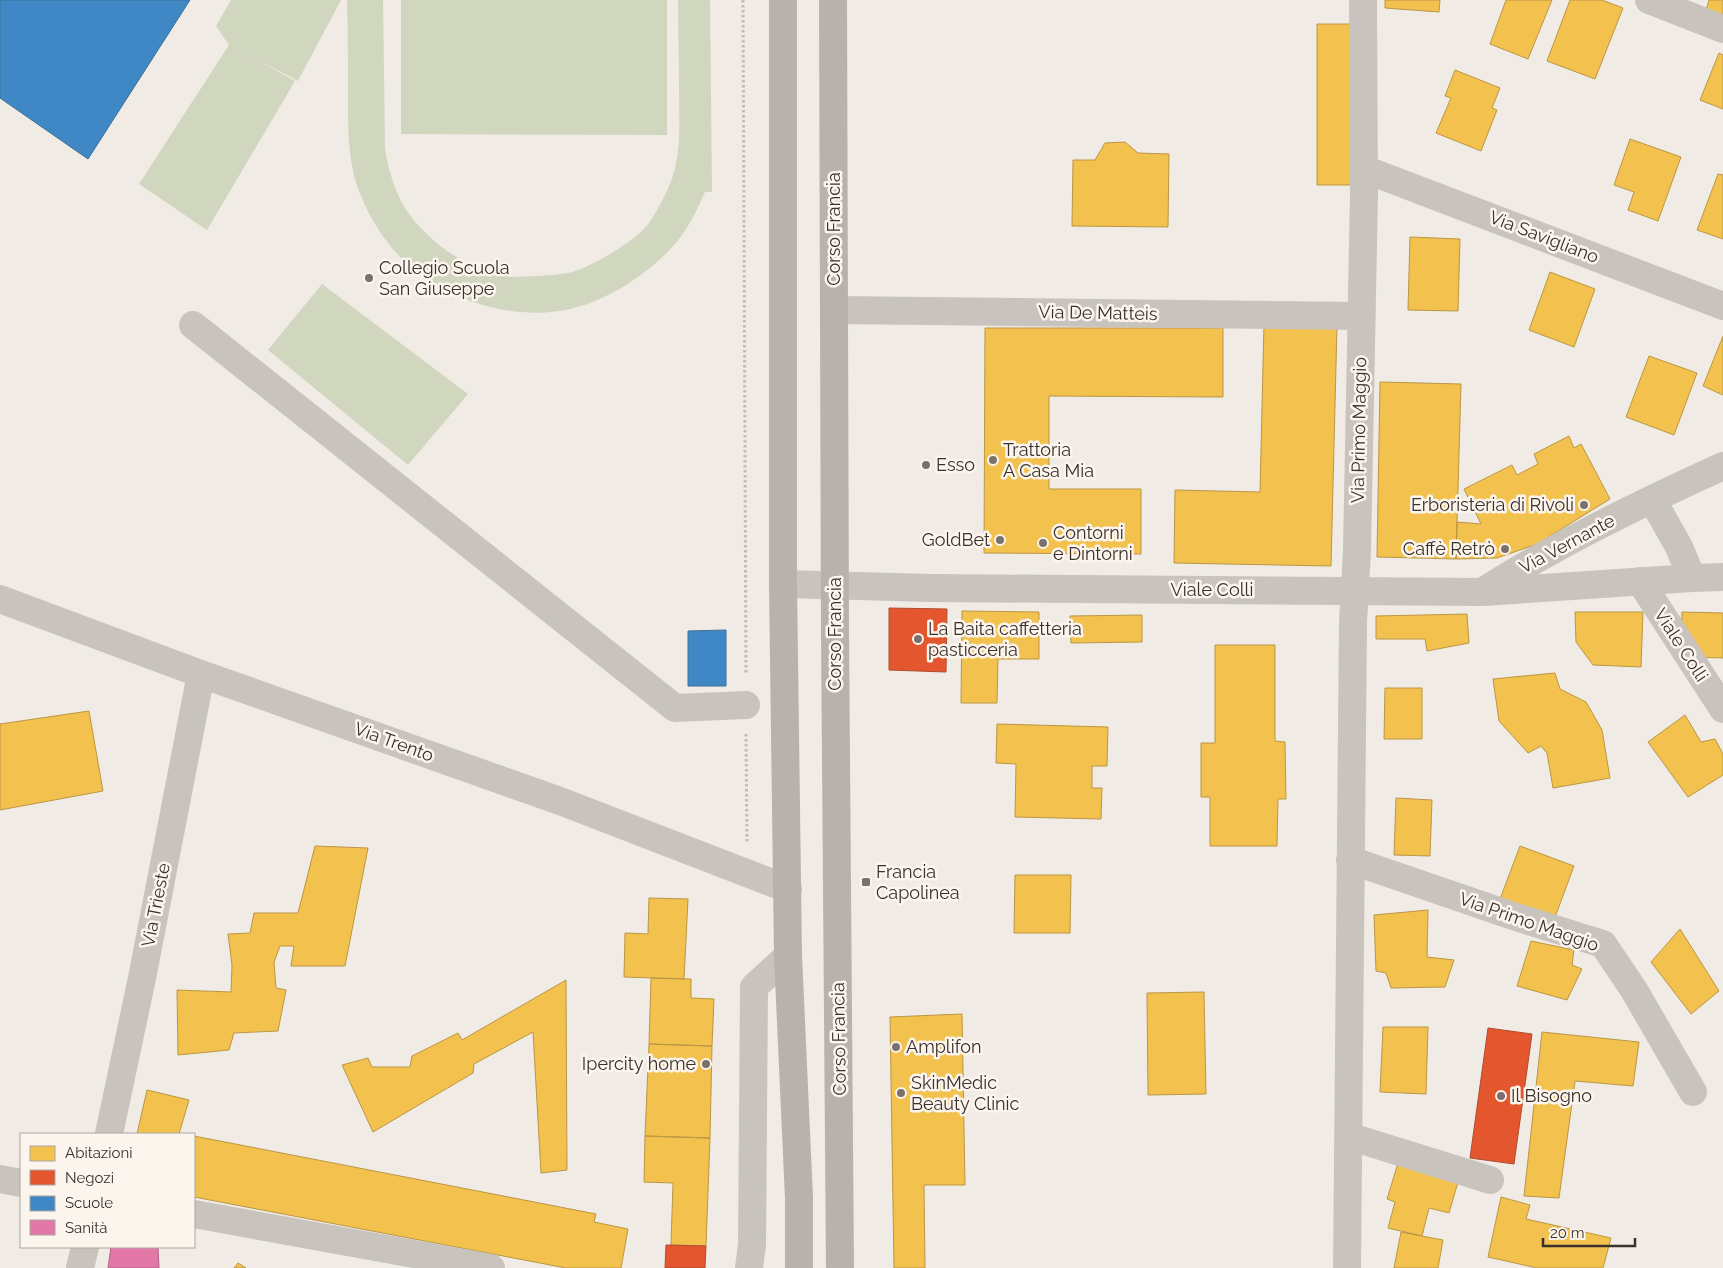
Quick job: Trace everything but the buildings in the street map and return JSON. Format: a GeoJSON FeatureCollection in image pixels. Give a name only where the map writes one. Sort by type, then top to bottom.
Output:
{"type":"FeatureCollection","features":[{"type":"Feature","properties":{"kind":"main road"},"geometry":{"type":"LineString","coordinates":[[783,0],[783,584],[788,956],[799,1198],[799,1268]]}},
{"type":"Feature","properties":{"kind":"main road","name":"Corso Francia"},"geometry":{"type":"LineString","coordinates":[[833,0],[840,1268]]}},
{"type":"Feature","properties":{"kind":"street","name":"Via Primo Maggio"},"geometry":{"type":"LineString","coordinates":[[1347,1268],[1350,860],[1364,169],[1363,0]]}},
{"type":"Feature","properties":{"kind":"street"},"geometry":{"type":"LineString","coordinates":[[1649,0],[1723,30]]}},
{"type":"Feature","properties":{"kind":"street","name":"Via Savigliano"},"geometry":{"type":"LineString","coordinates":[[1364,169],[1723,306]]}},
{"type":"Feature","properties":{"kind":"street","name":"Via De Matteis"},"geometry":{"type":"LineString","coordinates":[[834,310],[1361,316]]}},
{"type":"Feature","properties":{"kind":"street"},"geometry":{"type":"LineString","coordinates":[[193,325],[675,708],[746,704]]}},
{"type":"Feature","properties":{"kind":"street","name":"Via Vernante"},"geometry":{"type":"LineString","coordinates":[[1483,592],[1527,564],[1652,499],[1723,466]]}},
{"type":"Feature","properties":{"kind":"street"},"geometry":{"type":"LineString","coordinates":[[1652,499],[1679,547],[1692,578]]}},
{"type":"Feature","properties":{"kind":"street","name":"Viale Colli"},"geometry":{"type":"LineString","coordinates":[[783,584],[835,587],[1483,592],[1723,577]]}},
{"type":"Feature","properties":{"kind":"street","name":"Viale Colli"},"geometry":{"type":"LineString","coordinates":[[1640,581],[1723,709]]}},
{"type":"Feature","properties":{"kind":"street","name":"Via Trento"},"geometry":{"type":"LineString","coordinates":[[0,599],[201,674],[560,801],[788,889]]}},
{"type":"Feature","properties":{"kind":"street","name":"Via Trieste"},"geometry":{"type":"LineString","coordinates":[[109,1133],[142,978],[201,674]]}},
{"type":"Feature","properties":{"kind":"street","name":"Via Primo Maggio"},"geometry":{"type":"LineString","coordinates":[[1350,860],[1516,917],[1603,944],[1634,990],[1693,1092]]}},
{"type":"Feature","properties":{"kind":"street"},"geometry":{"type":"LineString","coordinates":[[749,1268],[752,1245],[754,987],[788,956]]}},
{"type":"Feature","properties":{"kind":"street"},"geometry":{"type":"LineString","coordinates":[[1348,1136],[1490,1180]]}},
{"type":"Feature","properties":{"kind":"street"},"geometry":{"type":"LineString","coordinates":[[0,1179],[20,1183]]}},
{"type":"Feature","properties":{"kind":"street"},"geometry":{"type":"LineString","coordinates":[[195,1214],[491,1268]]}},
{"type":"Feature","properties":{"kind":"street"},"geometry":{"type":"LineString","coordinates":[[80,1268],[85,1248]]}},
{"type":"Feature","properties":{"kind":"path"},"geometry":{"type":"LineString","coordinates":[[743,0],[747,873]]}},
{"type":"Feature","properties":{"kind":"green space"},"geometry":{"type":"Polygon","coordinates":[[[231,0],[341,0],[298,81],[249,55],[295,81],[207,230],[139,184],[229,45],[216,26],[231,0]]]}},
{"type":"Feature","properties":{"kind":"green space"},"geometry":{"type":"Polygon","coordinates":[[[347,0],[383,0],[385,148],[398,194],[405,208],[426,233],[439,245],[467,263],[482,270],[514,277],[568,273],[586,267],[610,254],[640,233],[647,225],[660,205],[671,182],[679,142],[678,0],[710,0],[712,192],[705,192],[684,232],[653,266],[627,284],[585,305],[550,312],[508,311],[467,300],[448,291],[413,269],[389,245],[371,216],[356,183],[348,130],[347,0]]]}},
{"type":"Feature","properties":{"kind":"green space"},"geometry":{"type":"Polygon","coordinates":[[[401,0],[667,0],[667,135],[401,134],[401,0]]]}},
{"type":"Feature","properties":{"kind":"green space"},"geometry":{"type":"Polygon","coordinates":[[[322,284],[468,394],[408,465],[268,350],[322,284]]]}},
{"type":"Feature","properties":{"kind":"place","name":"Collegio Scuola San Giuseppe"},"geometry":{"type":"Point","coordinates":[369,278]}},
{"type":"Feature","properties":{"kind":"place","name":"Trattoria A Casa Mia"},"geometry":{"type":"Point","coordinates":[993,460]}},
{"type":"Feature","properties":{"kind":"place","name":"Esso"},"geometry":{"type":"Point","coordinates":[926,465]}},
{"type":"Feature","properties":{"kind":"place","name":"Erboristeria di Rivoli"},"geometry":{"type":"Point","coordinates":[1584,505]}},
{"type":"Feature","properties":{"kind":"place","name":"GoldBet"},"geometry":{"type":"Point","coordinates":[1000,540]}},
{"type":"Feature","properties":{"kind":"place","name":"Contorni e Dintorni"},"geometry":{"type":"Point","coordinates":[1043,543]}},
{"type":"Feature","properties":{"kind":"place","name":"Caffè Retrò"},"geometry":{"type":"Point","coordinates":[1505,549]}},
{"type":"Feature","properties":{"kind":"place","name":"La Baita caffetteria pasticceria"},"geometry":{"type":"Point","coordinates":[918,639]}},
{"type":"Feature","properties":{"kind":"place","name":"Francia Capolinea"},"geometry":{"type":"Point","coordinates":[866,882]}},
{"type":"Feature","properties":{"kind":"place","name":"Amplifon"},"geometry":{"type":"Point","coordinates":[896,1047]}},
{"type":"Feature","properties":{"kind":"place","name":"Ipercity home"},"geometry":{"type":"Point","coordinates":[706,1064]}},
{"type":"Feature","properties":{"kind":"place","name":"SkinMedic Beauty Clinic"},"geometry":{"type":"Point","coordinates":[901,1093]}},
{"type":"Feature","properties":{"kind":"place","name":"Il Bisogno"},"geometry":{"type":"Point","coordinates":[1501,1096]}}]}
